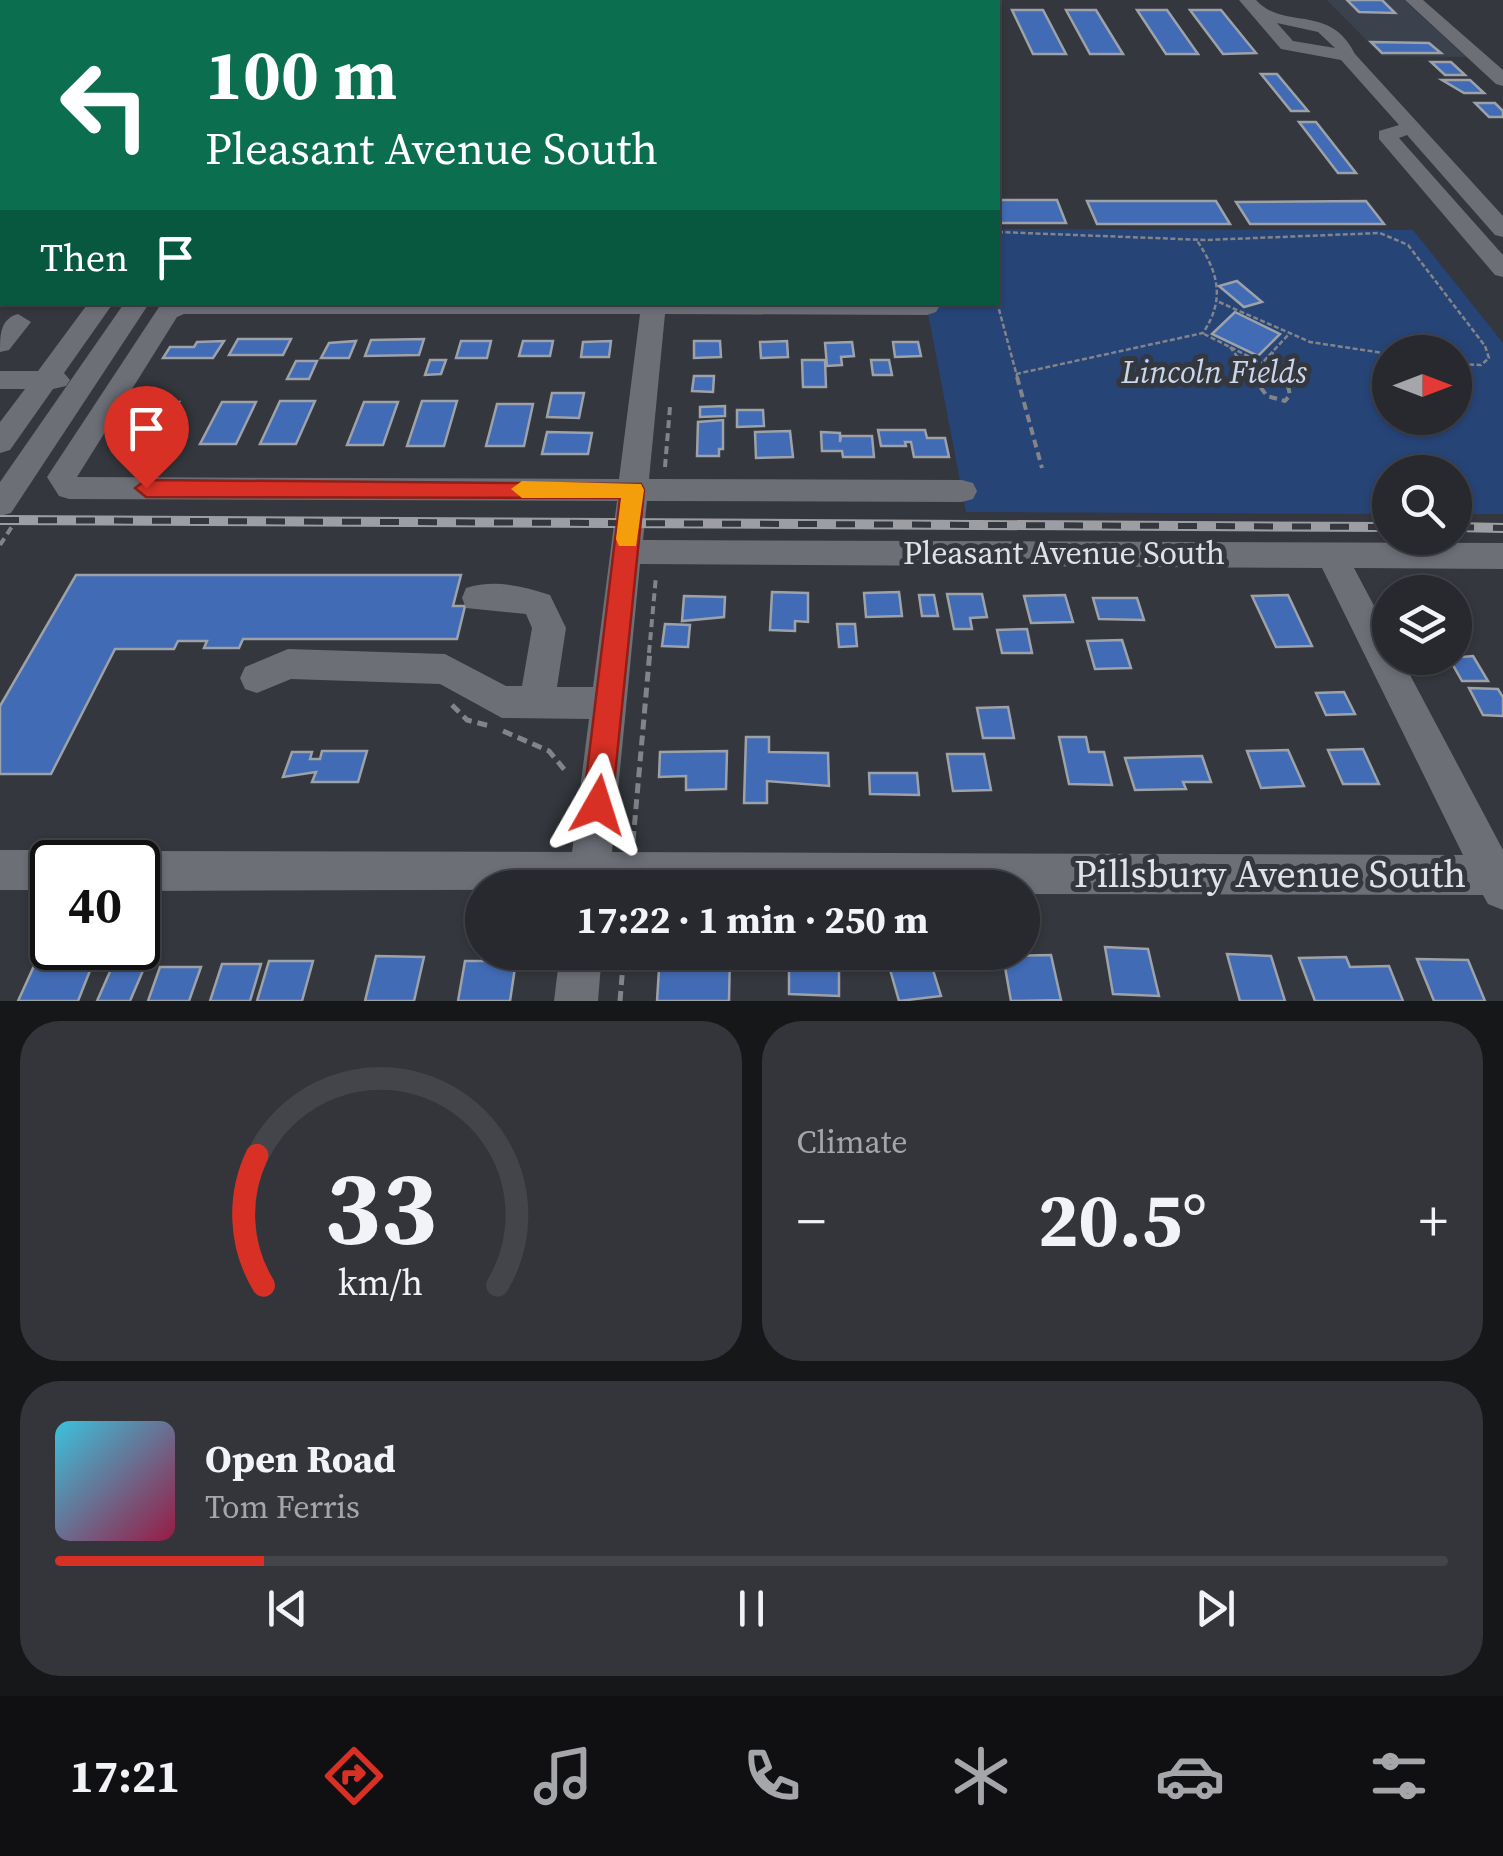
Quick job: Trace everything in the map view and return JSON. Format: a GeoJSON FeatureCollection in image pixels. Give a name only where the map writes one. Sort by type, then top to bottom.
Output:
{"type":"FeatureCollection","features":[{"type":"Feature","properties":{"kind":"street"},"geometry":{"type":"LineString","coordinates":[[1248,0],[1287,45],[1347,56]]}},
{"type":"Feature","properties":{"kind":"street"},"geometry":{"type":"LineString","coordinates":[[1413,0],[1503,80]]}},
{"type":"Feature","properties":{"kind":"street"},"geometry":{"type":"LineString","coordinates":[[1262,16],[1327,28],[1343,44],[1347,56],[1503,230]]}},
{"type":"Feature","properties":{"kind":"street"},"geometry":{"type":"LineString","coordinates":[[1480,59],[1503,59]]}},
{"type":"Feature","properties":{"kind":"street"},"geometry":{"type":"LineString","coordinates":[[1410,128],[1386,135],[1503,270]]}},
{"type":"Feature","properties":{"kind":"street"},"geometry":{"type":"LineString","coordinates":[[0,443],[100,305]]}},
{"type":"Feature","properties":{"kind":"street"},"geometry":{"type":"LineString","coordinates":[[0,505],[136,305]]}},
{"type":"Feature","properties":{"kind":"street"},"geometry":{"type":"LineString","coordinates":[[590,870],[609,703],[642,552],[648,490],[653,305],[927,307]]}},
{"type":"Feature","properties":{"kind":"street","name":"Pleasant Avenue South"},"geometry":{"type":"LineString","coordinates":[[653,305],[179,306],[168,312],[62,477],[68,488],[962,491]]}},
{"type":"Feature","properties":{"kind":"street"},"geometry":{"type":"LineString","coordinates":[[0,344],[18,322]]}},
{"type":"Feature","properties":{"kind":"street"},"geometry":{"type":"LineString","coordinates":[[0,380],[85,380]]}},
{"type":"Feature","properties":{"kind":"street","name":"Pleasant Avenue South"},"geometry":{"type":"LineString","coordinates":[[642,552],[1503,556]]}},
{"type":"Feature","properties":{"kind":"street"},"geometry":{"type":"LineString","coordinates":[[1331,554],[1500,881]]}},
{"type":"Feature","properties":{"kind":"street"},"geometry":{"type":"LineString","coordinates":[[478,598],[516,598],[538,606],[550,628],[537,703]]}},
{"type":"Feature","properties":{"kind":"street"},"geometry":{"type":"LineString","coordinates":[[257,678],[288,664],[445,669],[502,702],[609,703]]}},
{"type":"Feature","properties":{"kind":"street"},"geometry":{"type":"LineString","coordinates":[[0,870],[30,870]]}},
{"type":"Feature","properties":{"kind":"street","name":"Pillsbury Avenue South"},"geometry":{"type":"LineString","coordinates":[[160,871],[465,878]]}},
{"type":"Feature","properties":{"kind":"street","name":"Pillsbury Avenue South"},"geometry":{"type":"LineString","coordinates":[[1040,876],[1500,881]]}},
{"type":"Feature","properties":{"kind":"street"},"geometry":{"type":"LineString","coordinates":[[576,1001],[579,970]]}},
{"type":"Feature","properties":{"kind":"path"},"geometry":{"type":"LineString","coordinates":[[1000,232],[1196,239],[1328,233],[1395,236],[1417,256],[1485,346],[1488,358],[1481,365],[1472,365]]}},
{"type":"Feature","properties":{"kind":"path"},"geometry":{"type":"LineString","coordinates":[[1196,239],[1211,260],[1220,302],[1218,314],[1203,334]]}},
{"type":"Feature","properties":{"kind":"path"},"geometry":{"type":"LineString","coordinates":[[1220,302],[1310,342],[1372,351]]}},
{"type":"Feature","properties":{"kind":"path"},"geometry":{"type":"LineString","coordinates":[[998,305],[1042,468]]}},
{"type":"Feature","properties":{"kind":"path"},"geometry":{"type":"LineString","coordinates":[[1016,374],[1203,334],[1262,363],[1289,334]]}},
{"type":"Feature","properties":{"kind":"path"},"geometry":{"type":"LineString","coordinates":[[1230,347],[1267,396],[1284,400],[1290,395],[1284,370],[1272,352]]}},
{"type":"Feature","properties":{"kind":"path"},"geometry":{"type":"LineString","coordinates":[[648,490],[670,398]]}},
{"type":"Feature","properties":{"kind":"path"},"geometry":{"type":"LineString","coordinates":[[631,870],[642,552]]}},
{"type":"Feature","properties":{"kind":"path"},"geometry":{"type":"LineString","coordinates":[[620,1001],[623,970]]}},
{"type":"Feature","properties":{"kind":"shaded area"},"geometry":{"type":"Polygon","coordinates":[[[1327,0],[1404,0],[1466,57],[1382,56],[1327,0]]]}},
{"type":"Feature","properties":{"kind":"green space","name":"Lincoln Fields"},"geometry":{"type":"Polygon","coordinates":[[[1000,229],[1413,230],[1503,343],[1503,514],[1472,514],[1472,455],[1372,455],[1372,514],[966,512],[926,305],[1000,305],[1000,229]]]}},
{"type":"Feature","properties":{"kind":"building"},"geometry":{"type":"Polygon","coordinates":[[[1347,0],[1382,0],[1395,13],[1359,12],[1347,0]]]}},
{"type":"Feature","properties":{"kind":"building"},"geometry":{"type":"Polygon","coordinates":[[[1012,10],[1043,10],[1066,54],[1033,54],[1012,10]]]}},
{"type":"Feature","properties":{"kind":"building"},"geometry":{"type":"Polygon","coordinates":[[[1066,10],[1096,10],[1123,54],[1090,54],[1066,10]]]}},
{"type":"Feature","properties":{"kind":"building"},"geometry":{"type":"Polygon","coordinates":[[[1137,10],[1167,10],[1198,54],[1166,54],[1137,10]]]}},
{"type":"Feature","properties":{"kind":"building"},"geometry":{"type":"Polygon","coordinates":[[[1190,10],[1221,10],[1256,53],[1223,54],[1190,10]]]}},
{"type":"Feature","properties":{"kind":"building"},"geometry":{"type":"Polygon","coordinates":[[[1371,42],[1429,43],[1441,53],[1382,53],[1371,42]]]}},
{"type":"Feature","properties":{"kind":"building"},"geometry":{"type":"Polygon","coordinates":[[[1431,62],[1451,62],[1465,75],[1445,75],[1431,62]]]}},
{"type":"Feature","properties":{"kind":"building"},"geometry":{"type":"Polygon","coordinates":[[[1261,74],[1277,74],[1308,111],[1291,111],[1261,74]]]}},
{"type":"Feature","properties":{"kind":"building"},"geometry":{"type":"Polygon","coordinates":[[[1442,80],[1470,80],[1484,93],[1464,93],[1442,80]]]}},
{"type":"Feature","properties":{"kind":"building"},"geometry":{"type":"Polygon","coordinates":[[[1475,103],[1495,103],[1503,117],[1489,117],[1475,103]]]}},
{"type":"Feature","properties":{"kind":"building"},"geometry":{"type":"Polygon","coordinates":[[[1299,122],[1316,122],[1356,173],[1338,173],[1299,122]]]}},
{"type":"Feature","properties":{"kind":"building"},"geometry":{"type":"Polygon","coordinates":[[[1000,200],[1057,200],[1066,223],[1000,223],[1000,200]]]}},
{"type":"Feature","properties":{"kind":"building"},"geometry":{"type":"Polygon","coordinates":[[[1087,201],[1216,201],[1230,224],[1097,224],[1087,201]]]}},
{"type":"Feature","properties":{"kind":"building"},"geometry":{"type":"Polygon","coordinates":[[[1366,201],[1384,224],[1250,224],[1236,202],[1366,201]]]}},
{"type":"Feature","properties":{"kind":"building"},"geometry":{"type":"Polygon","coordinates":[[[1237,281],[1262,302],[1244,307],[1219,286],[1237,281]]]}},
{"type":"Feature","properties":{"kind":"building"},"geometry":{"type":"Polygon","coordinates":[[[1235,312],[1280,334],[1258,356],[1212,334],[1235,312]]]}},
{"type":"Feature","properties":{"kind":"building"},"geometry":{"type":"Polygon","coordinates":[[[238,339],[291,339],[283,355],[229,355],[238,339]]]}},
{"type":"Feature","properties":{"kind":"building"},"geometry":{"type":"Polygon","coordinates":[[[424,339],[419,355],[365,356],[371,340],[424,339]]]}},
{"type":"Feature","properties":{"kind":"building"},"geometry":{"type":"Polygon","coordinates":[[[224,341],[213,358],[163,358],[170,347],[224,341]]]}},
{"type":"Feature","properties":{"kind":"building"},"geometry":{"type":"Polygon","coordinates":[[[356,341],[349,358],[321,358],[329,343],[356,341]]]}},
{"type":"Feature","properties":{"kind":"building"},"geometry":{"type":"Polygon","coordinates":[[[461,341],[491,341],[487,358],[456,358],[461,341]]]}},
{"type":"Feature","properties":{"kind":"building"},"geometry":{"type":"Polygon","coordinates":[[[523,341],[553,341],[550,356],[519,356],[523,341]]]}},
{"type":"Feature","properties":{"kind":"building"},"geometry":{"type":"Polygon","coordinates":[[[611,341],[609,357],[581,357],[583,342],[611,341]]]}},
{"type":"Feature","properties":{"kind":"building"},"geometry":{"type":"Polygon","coordinates":[[[694,341],[720,341],[721,357],[694,358],[694,341]]]}},
{"type":"Feature","properties":{"kind":"building"},"geometry":{"type":"Polygon","coordinates":[[[787,341],[788,357],[761,358],[760,342],[787,341]]]}},
{"type":"Feature","properties":{"kind":"building"},"geometry":{"type":"Polygon","coordinates":[[[852,342],[854,356],[841,357],[842,365],[827,366],[825,343],[852,342]]]}},
{"type":"Feature","properties":{"kind":"building"},"geometry":{"type":"Polygon","coordinates":[[[893,342],[918,342],[921,356],[895,357],[893,342]]]}},
{"type":"Feature","properties":{"kind":"building"},"geometry":{"type":"Polygon","coordinates":[[[430,360],[446,360],[441,374],[425,375],[430,360]]]}},
{"type":"Feature","properties":{"kind":"building"},"geometry":{"type":"Polygon","coordinates":[[[802,360],[825,360],[826,387],[803,387],[802,360]]]}},
{"type":"Feature","properties":{"kind":"building"},"geometry":{"type":"Polygon","coordinates":[[[871,360],[889,360],[892,375],[873,375],[871,360]]]}},
{"type":"Feature","properties":{"kind":"building"},"geometry":{"type":"Polygon","coordinates":[[[296,361],[317,361],[309,379],[287,379],[296,361]]]}},
{"type":"Feature","properties":{"kind":"building"},"geometry":{"type":"Polygon","coordinates":[[[694,376],[714,376],[713,392],[692,391],[694,376]]]}},
{"type":"Feature","properties":{"kind":"building"},"geometry":{"type":"Polygon","coordinates":[[[552,393],[584,393],[579,418],[547,417],[552,393]]]}},
{"type":"Feature","properties":{"kind":"building"},"geometry":{"type":"Polygon","coordinates":[[[280,401],[315,401],[296,444],[260,444],[280,401]]]}},
{"type":"Feature","properties":{"kind":"building"},"geometry":{"type":"Polygon","coordinates":[[[422,401],[457,401],[444,446],[407,446],[422,401]]]}},
{"type":"Feature","properties":{"kind":"building"},"geometry":{"type":"Polygon","coordinates":[[[145,402],[179,402],[155,443],[119,443],[145,402]]]}},
{"type":"Feature","properties":{"kind":"building"},"geometry":{"type":"Polygon","coordinates":[[[222,402],[256,402],[236,444],[200,444],[222,402]]]}},
{"type":"Feature","properties":{"kind":"building"},"geometry":{"type":"Polygon","coordinates":[[[364,402],[398,402],[383,445],[347,445],[364,402]]]}},
{"type":"Feature","properties":{"kind":"building"},"geometry":{"type":"Polygon","coordinates":[[[497,404],[533,404],[524,446],[486,446],[497,404]]]}},
{"type":"Feature","properties":{"kind":"building"},"geometry":{"type":"Polygon","coordinates":[[[725,406],[725,416],[700,417],[700,407],[725,406]]]}},
{"type":"Feature","properties":{"kind":"building"},"geometry":{"type":"Polygon","coordinates":[[[737,410],[763,410],[764,426],[737,427],[737,410]]]}},
{"type":"Feature","properties":{"kind":"building"},"geometry":{"type":"Polygon","coordinates":[[[723,420],[723,449],[719,449],[719,456],[697,456],[698,422],[723,420]]]}},
{"type":"Feature","properties":{"kind":"building"},"geometry":{"type":"Polygon","coordinates":[[[878,430],[925,430],[927,438],[945,438],[949,457],[914,457],[911,442],[905,442],[906,446],[881,446],[878,430]]]}},
{"type":"Feature","properties":{"kind":"building"},"geometry":{"type":"Polygon","coordinates":[[[790,431],[793,457],[756,458],[755,432],[790,431]]]}},
{"type":"Feature","properties":{"kind":"building"},"geometry":{"type":"Polygon","coordinates":[[[547,432],[592,433],[588,454],[542,454],[547,432]]]}},
{"type":"Feature","properties":{"kind":"building"},"geometry":{"type":"Polygon","coordinates":[[[821,432],[840,433],[840,442],[841,436],[872,436],[874,457],[843,457],[842,451],[822,451],[821,432]]]}},
{"type":"Feature","properties":{"kind":"building"},"geometry":{"type":"Polygon","coordinates":[[[76,575],[461,575],[453,606],[465,606],[457,639],[243,639],[239,648],[204,648],[207,641],[178,641],[174,649],[115,649],[51,774],[0,774],[0,706],[76,575]]]}},
{"type":"Feature","properties":{"kind":"building"},"geometry":{"type":"Polygon","coordinates":[[[772,592],[808,593],[808,622],[795,621],[795,631],[770,630],[772,592]]]}},
{"type":"Feature","properties":{"kind":"building"},"geometry":{"type":"Polygon","coordinates":[[[899,592],[902,616],[866,617],[864,593],[899,592]]]}},
{"type":"Feature","properties":{"kind":"building"},"geometry":{"type":"Polygon","coordinates":[[[947,594],[982,594],[987,617],[970,618],[972,629],[954,629],[947,594]]]}},
{"type":"Feature","properties":{"kind":"building"},"geometry":{"type":"Polygon","coordinates":[[[919,595],[934,595],[938,616],[922,616],[919,595]]]}},
{"type":"Feature","properties":{"kind":"building"},"geometry":{"type":"Polygon","coordinates":[[[1065,595],[1073,622],[1031,623],[1024,596],[1065,595]]]}},
{"type":"Feature","properties":{"kind":"building"},"geometry":{"type":"Polygon","coordinates":[[[1288,595],[1312,646],[1276,647],[1252,596],[1288,595]]]}},
{"type":"Feature","properties":{"kind":"building"},"geometry":{"type":"Polygon","coordinates":[[[684,596],[725,597],[724,617],[682,621],[684,596]]]}},
{"type":"Feature","properties":{"kind":"building"},"geometry":{"type":"Polygon","coordinates":[[[1093,598],[1137,598],[1144,620],[1099,619],[1093,598]]]}},
{"type":"Feature","properties":{"kind":"building"},"geometry":{"type":"Polygon","coordinates":[[[665,624],[690,625],[688,647],[662,646],[665,624]]]}},
{"type":"Feature","properties":{"kind":"building"},"geometry":{"type":"Polygon","coordinates":[[[837,624],[855,624],[857,646],[839,647],[837,624]]]}},
{"type":"Feature","properties":{"kind":"building"},"geometry":{"type":"Polygon","coordinates":[[[1027,629],[1032,653],[1002,653],[997,630],[1027,629]]]}},
{"type":"Feature","properties":{"kind":"building"},"geometry":{"type":"Polygon","coordinates":[[[1122,640],[1131,668],[1095,669],[1087,641],[1122,640]]]}},
{"type":"Feature","properties":{"kind":"building"},"geometry":{"type":"Polygon","coordinates":[[[1472,656],[1488,681],[1462,681],[1459,675],[1472,675],[1472,656]]]}},
{"type":"Feature","properties":{"kind":"building"},"geometry":{"type":"Polygon","coordinates":[[[1469,688],[1498,689],[1503,697],[1503,716],[1483,715],[1469,688]]]}},
{"type":"Feature","properties":{"kind":"building"},"geometry":{"type":"Polygon","coordinates":[[[1344,692],[1355,714],[1326,715],[1316,693],[1344,692]]]}},
{"type":"Feature","properties":{"kind":"building"},"geometry":{"type":"Polygon","coordinates":[[[1008,707],[1014,738],[983,738],[977,708],[1008,707]]]}},
{"type":"Feature","properties":{"kind":"building"},"geometry":{"type":"Polygon","coordinates":[[[746,737],[769,737],[769,752],[828,753],[829,786],[767,781],[767,803],[744,803],[746,737]]]}},
{"type":"Feature","properties":{"kind":"building"},"geometry":{"type":"Polygon","coordinates":[[[1059,737],[1086,737],[1089,752],[1104,752],[1112,785],[1069,784],[1059,737]]]}},
{"type":"Feature","properties":{"kind":"building"},"geometry":{"type":"Polygon","coordinates":[[[1363,749],[1379,784],[1343,784],[1328,750],[1363,749]]]}},
{"type":"Feature","properties":{"kind":"building"},"geometry":{"type":"Polygon","coordinates":[[[1288,750],[1304,786],[1261,788],[1247,751],[1288,750]]]}},
{"type":"Feature","properties":{"kind":"building"},"geometry":{"type":"Polygon","coordinates":[[[322,751],[367,751],[358,782],[312,782],[316,772],[283,777],[292,752],[312,752],[310,759],[320,759],[322,751]]]}},
{"type":"Feature","properties":{"kind":"building"},"geometry":{"type":"Polygon","coordinates":[[[727,751],[726,789],[686,790],[686,776],[659,777],[660,752],[727,751]]]}},
{"type":"Feature","properties":{"kind":"building"},"geometry":{"type":"Polygon","coordinates":[[[947,754],[984,754],[991,790],[953,791],[947,754]]]}},
{"type":"Feature","properties":{"kind":"building"},"geometry":{"type":"Polygon","coordinates":[[[1202,756],[1211,782],[1183,782],[1186,789],[1135,790],[1125,758],[1202,756]]]}},
{"type":"Feature","properties":{"kind":"building"},"geometry":{"type":"Polygon","coordinates":[[[869,773],[917,773],[919,795],[870,794],[869,773]]]}},
{"type":"Feature","properties":{"kind":"building"},"geometry":{"type":"Polygon","coordinates":[[[1105,947],[1148,949],[1159,996],[1113,994],[1105,947]]]}},
{"type":"Feature","properties":{"kind":"building"},"geometry":{"type":"Polygon","coordinates":[[[1227,954],[1271,956],[1285,1001],[1240,1001],[1227,954]]]}},
{"type":"Feature","properties":{"kind":"building"},"geometry":{"type":"Polygon","coordinates":[[[1040,955],[1051,955],[1061,1000],[1011,1001],[1005,970],[1040,970],[1040,955]]]}},
{"type":"Feature","properties":{"kind":"building"},"geometry":{"type":"Polygon","coordinates":[[[376,956],[424,957],[414,1001],[365,1001],[376,956]]]}},
{"type":"Feature","properties":{"kind":"building"},"geometry":{"type":"Polygon","coordinates":[[[1346,957],[1350,967],[1389,966],[1403,1001],[1315,1001],[1299,958],[1346,957]]]}},
{"type":"Feature","properties":{"kind":"building"},"geometry":{"type":"Polygon","coordinates":[[[1417,959],[1468,960],[1485,1001],[1434,1001],[1417,959]]]}},
{"type":"Feature","properties":{"kind":"building"},"geometry":{"type":"Polygon","coordinates":[[[269,961],[313,961],[302,1001],[257,1001],[269,961]]]}},
{"type":"Feature","properties":{"kind":"building"},"geometry":{"type":"Polygon","coordinates":[[[465,961],[465,970],[515,970],[510,1001],[458,1001],[465,961]]]}},
{"type":"Feature","properties":{"kind":"building"},"geometry":{"type":"Polygon","coordinates":[[[222,964],[261,964],[250,1001],[210,1001],[222,964]]]}},
{"type":"Feature","properties":{"kind":"building"},"geometry":{"type":"Polygon","coordinates":[[[160,967],[201,967],[189,1001],[148,1001],[160,967]]]}},
{"type":"Feature","properties":{"kind":"building"},"geometry":{"type":"Polygon","coordinates":[[[32,970],[90,970],[78,1001],[18,1001],[32,970]]]}},
{"type":"Feature","properties":{"kind":"building"},"geometry":{"type":"Polygon","coordinates":[[[111,970],[143,970],[130,1001],[97,1001],[111,970]]]}},
{"type":"Feature","properties":{"kind":"building"},"geometry":{"type":"Polygon","coordinates":[[[659,970],[730,970],[729,1001],[657,1001],[659,970]]]}},
{"type":"Feature","properties":{"kind":"building"},"geometry":{"type":"Polygon","coordinates":[[[789,970],[839,970],[839,996],[789,994],[789,970]]]}},
{"type":"Feature","properties":{"kind":"building"},"geometry":{"type":"Polygon","coordinates":[[[890,970],[933,970],[941,996],[899,1001],[890,970]]]}},
{"type":"Feature","properties":{"kind":"railway"},"geometry":{"type":"LineString","coordinates":[[0,520],[1372,527]]}},
{"type":"Feature","properties":{"kind":"railway"},"geometry":{"type":"LineString","coordinates":[[1472,527],[1503,528]]}},
{"type":"Feature","properties":{"kind":"slow traffic"},"geometry":{"type":"LineString","coordinates":[[522,489],[633,490],[628,539]]}},
{"type":"Feature","properties":{"kind":"route"},"geometry":{"type":"LineString","coordinates":[[146,488],[633,490],[598,805]]}}]}
